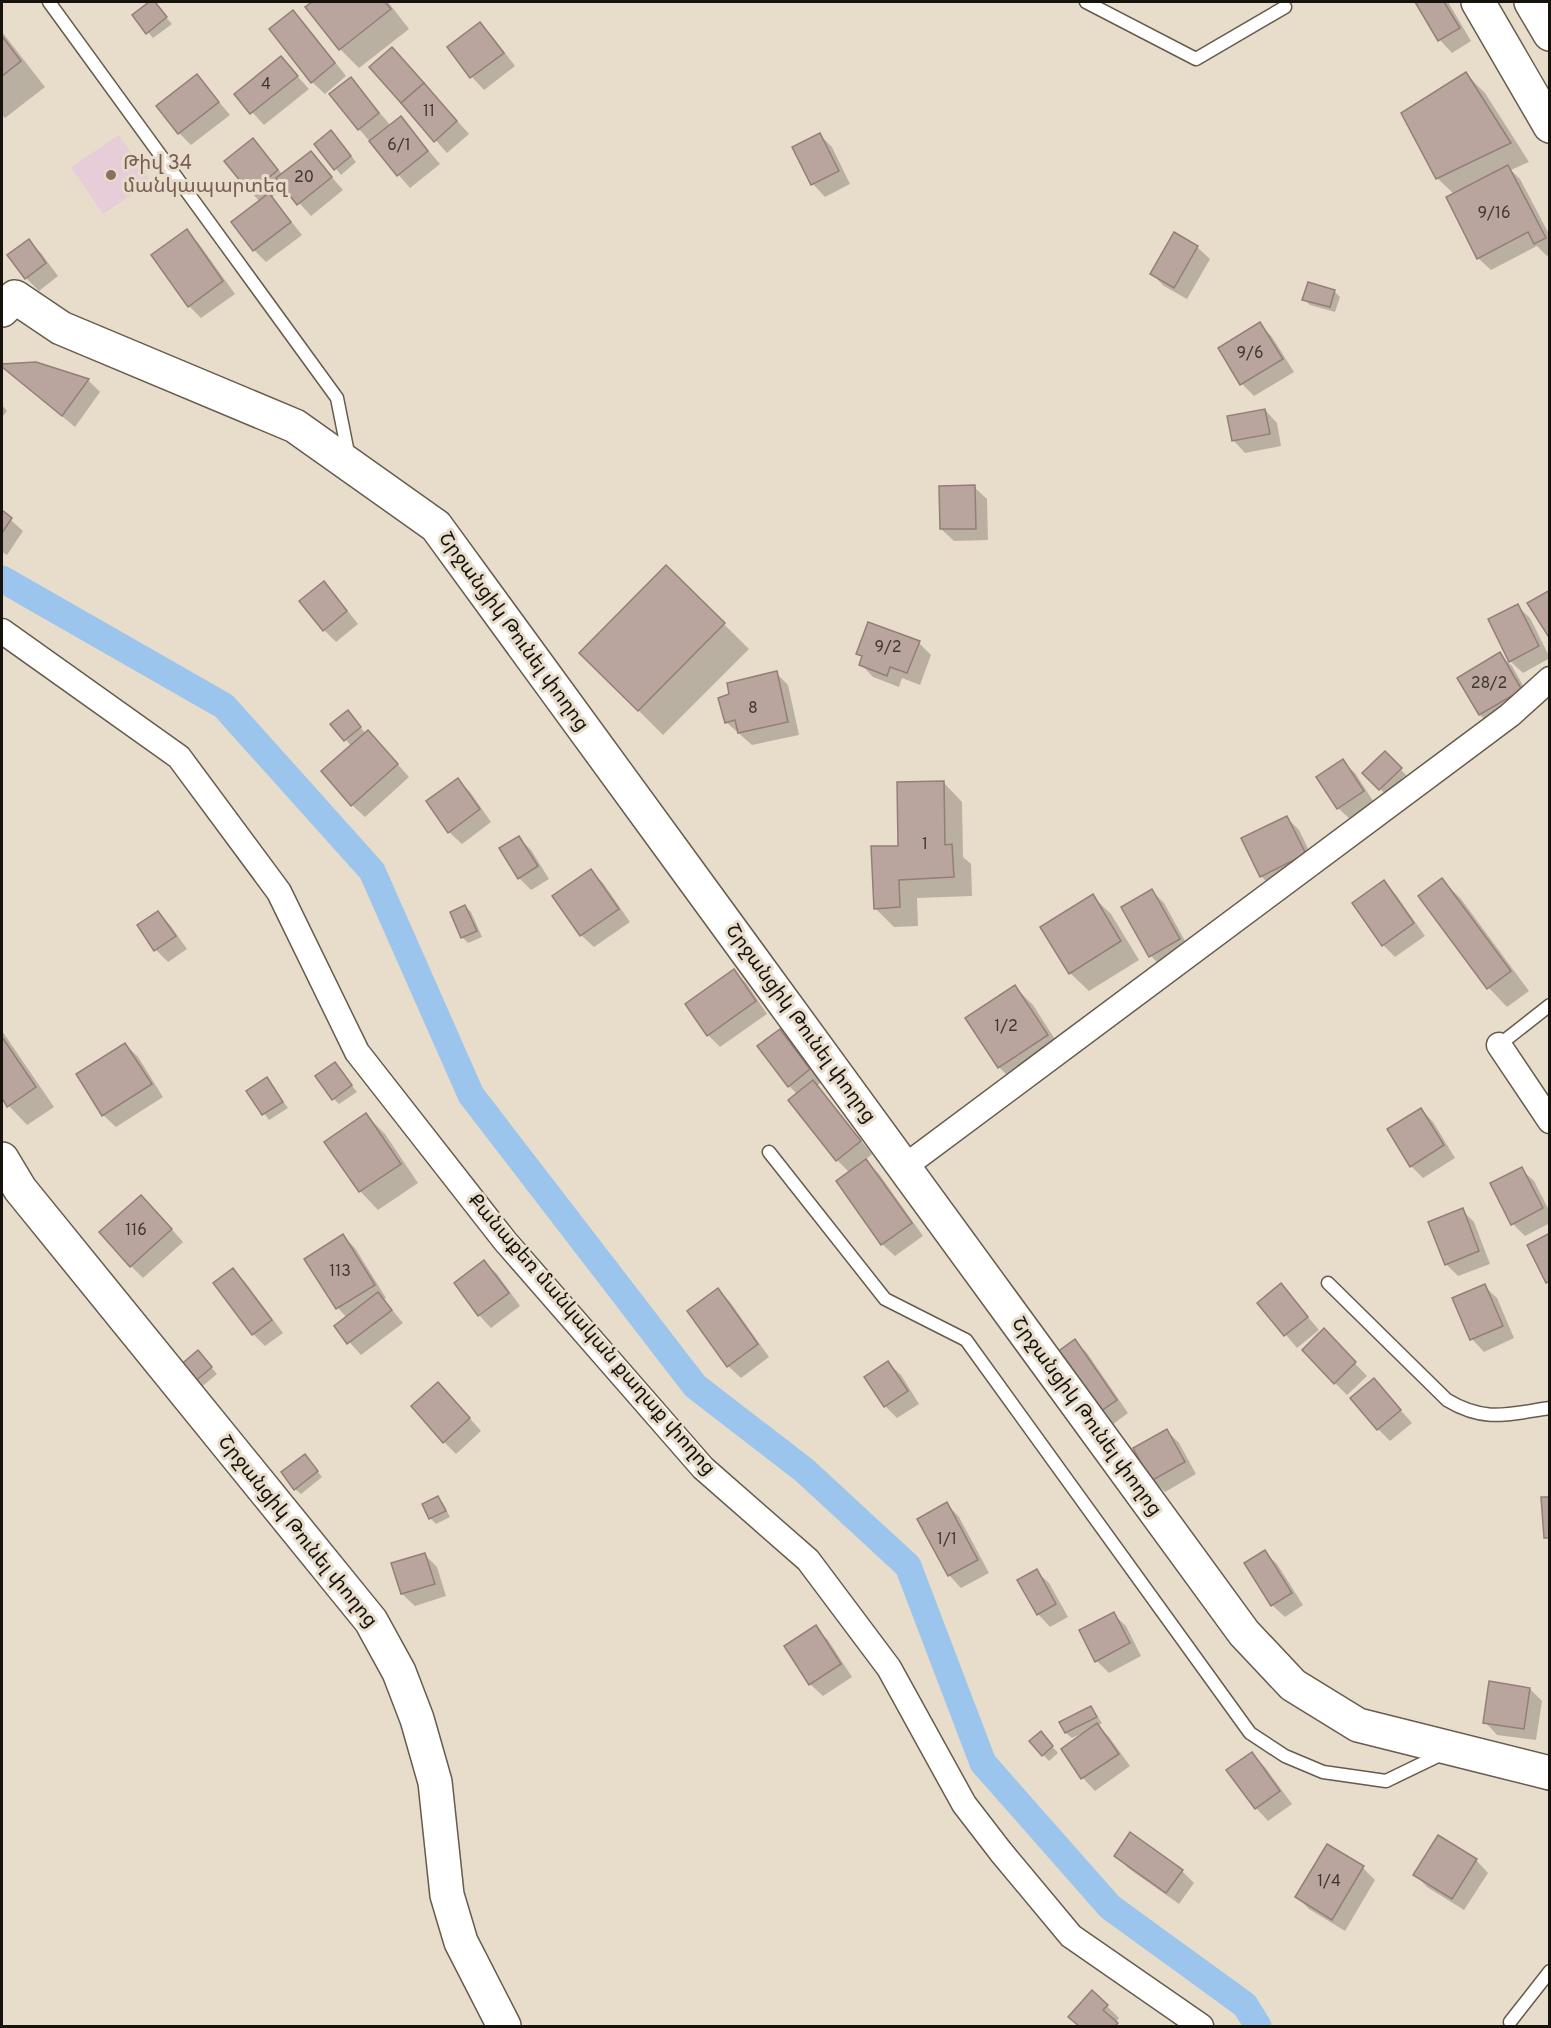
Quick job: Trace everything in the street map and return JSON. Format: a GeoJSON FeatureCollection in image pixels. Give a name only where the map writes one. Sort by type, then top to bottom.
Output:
{"type":"FeatureCollection","features":[{"type":"Feature","properties":{"kind":"street"},"geometry":{"type":"LineString","coordinates":[[1478,2],[1550,126]]}},
{"type":"Feature","properties":{"kind":"street"},"geometry":{"type":"LineString","coordinates":[[1531,2],[1550,34]]}},
{"type":"Feature","properties":{"kind":"street","name":"Շրջանցիկ Թունել փողոց"},"geometry":{"type":"LineString","coordinates":[[6,296],[61,328],[295,426],[436,526],[1244,1633],[1293,1685],[1359,1725],[1550,1773]]}},
{"type":"Feature","properties":{"kind":"street","name":"Քանաքեռ մանկական քաղաք փողոց"},"geometry":{"type":"LineString","coordinates":[[2,631],[179,757],[279,892],[357,1052],[505,1241],[703,1468],[808,1560],[889,1668],[964,1804],[1071,1936],[1201,2026]]}},
{"type":"Feature","properties":{"kind":"street"},"geometry":{"type":"LineString","coordinates":[[904,1167],[1510,715],[1550,679]]}},
{"type":"Feature","properties":{"kind":"street"},"geometry":{"type":"LineString","coordinates":[[1499,1045],[1550,1121]]}},
{"type":"Feature","properties":{"kind":"street","name":"Շրջանցիկ Թունել փողոց"},"geometry":{"type":"LineString","coordinates":[[2,1160],[20,1189],[371,1621],[399,1672],[420,1729],[435,1782],[447,1895],[461,1942],[504,2026]]}},
{"type":"Feature","properties":{"kind":"lane"},"geometry":{"type":"LineString","coordinates":[[49,2],[337,398],[350,465]]}},
{"type":"Feature","properties":{"kind":"lane"},"geometry":{"type":"LineString","coordinates":[[1086,2],[1196,59],[1285,7]]}},
{"type":"Feature","properties":{"kind":"lane"},"geometry":{"type":"LineString","coordinates":[[1499,1045],[1550,1005]]}},
{"type":"Feature","properties":{"kind":"lane"},"geometry":{"type":"LineString","coordinates":[[769,1152],[885,1299],[966,1341],[1250,1733],[1285,1756],[1323,1772],[1386,1781],[1453,1749]]}},
{"type":"Feature","properties":{"kind":"lane"},"geometry":{"type":"LineString","coordinates":[[1328,1283],[1447,1400],[1462,1410],[1482,1416],[1499,1416],[1550,1408]]}},
{"type":"Feature","properties":{"kind":"lane"},"geometry":{"type":"LineString","coordinates":[[1510,2022],[1550,1971]]}},
{"type":"Feature","properties":{"kind":"shaded area","name":"Թիվ 34 մանկապարտեզ"},"geometry":{"type":"Polygon","coordinates":[[[119,135],[151,182],[103,214],[71,167],[119,135]]]}},
{"type":"Feature","properties":{"kind":"building"},"geometry":{"type":"Polygon","coordinates":[[[149,2],[155,2],[167,17],[146,34],[132,15],[149,2]]]}},
{"type":"Feature","properties":{"kind":"building"},"geometry":{"type":"Polygon","coordinates":[[[312,2],[385,2],[391,9],[339,50],[305,7],[312,2]]]}},
{"type":"Feature","properties":{"kind":"building"},"geometry":{"type":"Polygon","coordinates":[[[1415,2],[1444,2],[1460,28],[1438,41],[1415,2]]]}},
{"type":"Feature","properties":{"kind":"building"},"geometry":{"type":"Polygon","coordinates":[[[293,10],[335,63],[311,83],[269,29],[293,10]]]}},
{"type":"Feature","properties":{"kind":"building"},"geometry":{"type":"Polygon","coordinates":[[[480,22],[504,53],[470,78],[447,47],[480,22]]]}},
{"type":"Feature","properties":{"kind":"building"},"geometry":{"type":"Polygon","coordinates":[[[2,36],[21,61],[2,76],[2,36]]]}},
{"type":"Feature","properties":{"kind":"building"},"geometry":{"type":"Polygon","coordinates":[[[392,47],[424,83],[401,103],[369,67],[392,47]]]}},
{"type":"Feature","properties":{"kind":"building"},"geometry":{"type":"Polygon","coordinates":[[[281,56],[298,76],[250,114],[234,94],[281,56]]]}},
{"type":"Feature","properties":{"kind":"building"},"geometry":{"type":"Polygon","coordinates":[[[1466,72],[1511,143],[1436,179],[1401,113],[1466,72]]]}},
{"type":"Feature","properties":{"kind":"building"},"geometry":{"type":"Polygon","coordinates":[[[197,74],[219,102],[178,134],[156,106],[197,74]]]}},
{"type":"Feature","properties":{"kind":"building"},"geometry":{"type":"Polygon","coordinates":[[[351,77],[379,113],[358,130],[329,94],[351,77]]]}},
{"type":"Feature","properties":{"kind":"building"},"geometry":{"type":"Polygon","coordinates":[[[424,83],[457,121],[434,142],[401,103],[424,83]]]}},
{"type":"Feature","properties":{"kind":"building"},"geometry":{"type":"Polygon","coordinates":[[[401,116],[428,151],[397,176],[369,141],[401,116]]]}},
{"type":"Feature","properties":{"kind":"building"},"geometry":{"type":"Polygon","coordinates":[[[331,130],[351,156],[334,170],[314,144],[331,130]]]}},
{"type":"Feature","properties":{"kind":"building"},"geometry":{"type":"Polygon","coordinates":[[[820,133],[839,171],[811,185],[792,147],[820,133]]]}},
{"type":"Feature","properties":{"kind":"building"},"geometry":{"type":"Polygon","coordinates":[[[253,138],[278,170],[250,193],[224,161],[253,138]]]}},
{"type":"Feature","properties":{"kind":"building"},"geometry":{"type":"Polygon","coordinates":[[[311,151],[332,177],[297,205],[276,178],[311,151]]]}},
{"type":"Feature","properties":{"kind":"building"},"geometry":{"type":"Polygon","coordinates":[[[1508,165],[1546,238],[1534,244],[1528,232],[1477,259],[1446,197],[1508,165]]]}},
{"type":"Feature","properties":{"kind":"building"},"geometry":{"type":"Polygon","coordinates":[[[269,193],[291,222],[253,251],[231,222],[269,193]]]}},
{"type":"Feature","properties":{"kind":"building"},"geometry":{"type":"Polygon","coordinates":[[[187,229],[223,281],[188,307],[151,255],[187,229]]]}},
{"type":"Feature","properties":{"kind":"building"},"geometry":{"type":"Polygon","coordinates":[[[1174,232],[1198,246],[1174,288],[1150,274],[1174,232]]]}},
{"type":"Feature","properties":{"kind":"building"},"geometry":{"type":"Polygon","coordinates":[[[29,239],[46,263],[25,279],[7,255],[29,239]]]}},
{"type":"Feature","properties":{"kind":"building"},"geometry":{"type":"Polygon","coordinates":[[[1308,282],[1335,290],[1330,307],[1302,300],[1308,282]]]}},
{"type":"Feature","properties":{"kind":"building"},"geometry":{"type":"Polygon","coordinates":[[[1260,322],[1283,359],[1240,385],[1218,348],[1260,322]]]}},
{"type":"Feature","properties":{"kind":"building"},"geometry":{"type":"Polygon","coordinates":[[[36,362],[89,379],[62,416],[2,367],[2,364],[36,362]]]}},
{"type":"Feature","properties":{"kind":"building"},"geometry":{"type":"Polygon","coordinates":[[[1265,409],[1270,434],[1232,441],[1227,416],[1265,409]]]}},
{"type":"Feature","properties":{"kind":"building"},"geometry":{"type":"Polygon","coordinates":[[[975,485],[976,529],[940,529],[939,486],[975,485]]]}},
{"type":"Feature","properties":{"kind":"building"},"geometry":{"type":"Polygon","coordinates":[[[2,510],[12,518],[2,533],[2,510]]]}},
{"type":"Feature","properties":{"kind":"building"},"geometry":{"type":"Polygon","coordinates":[[[666,565],[725,623],[638,711],[579,653],[666,565]]]}},
{"type":"Feature","properties":{"kind":"building"},"geometry":{"type":"Polygon","coordinates":[[[324,581],[347,611],[323,631],[299,601],[324,581]]]}},
{"type":"Feature","properties":{"kind":"building"},"geometry":{"type":"Polygon","coordinates":[[[1550,590],[1550,639],[1527,603],[1550,590]]]}},
{"type":"Feature","properties":{"kind":"building"},"geometry":{"type":"Polygon","coordinates":[[[1518,604],[1539,646],[1509,662],[1488,619],[1518,604]]]}},
{"type":"Feature","properties":{"kind":"building"},"geometry":{"type":"Polygon","coordinates":[[[868,622],[920,641],[907,673],[890,667],[887,676],[859,665],[862,656],[856,654],[868,622]]]}},
{"type":"Feature","properties":{"kind":"building"},"geometry":{"type":"Polygon","coordinates":[[[1500,652],[1522,690],[1479,715],[1457,678],[1500,652]]]}},
{"type":"Feature","properties":{"kind":"building"},"geometry":{"type":"Polygon","coordinates":[[[777,671],[788,722],[738,733],[735,720],[725,723],[718,698],[729,694],[727,683],[777,671]]]}},
{"type":"Feature","properties":{"kind":"building"},"geometry":{"type":"Polygon","coordinates":[[[348,710],[361,727],[344,741],[330,724],[348,710]]]}},
{"type":"Feature","properties":{"kind":"building"},"geometry":{"type":"Polygon","coordinates":[[[368,730],[398,764],[351,806],[321,771],[368,730]]]}},
{"type":"Feature","properties":{"kind":"building"},"geometry":{"type":"Polygon","coordinates":[[[1385,751],[1402,768],[1379,790],[1362,773],[1385,751]]]}},
{"type":"Feature","properties":{"kind":"building"},"geometry":{"type":"Polygon","coordinates":[[[1343,759],[1364,791],[1337,809],[1316,777],[1343,759]]]}},
{"type":"Feature","properties":{"kind":"building"},"geometry":{"type":"Polygon","coordinates":[[[458,778],[480,809],[448,833],[426,801],[458,778]]]}},
{"type":"Feature","properties":{"kind":"building"},"geometry":{"type":"Polygon","coordinates":[[[944,781],[945,845],[952,844],[954,877],[899,880],[900,907],[874,909],[871,846],[898,846],[897,782],[944,781]]]}},
{"type":"Feature","properties":{"kind":"building"},"geometry":{"type":"Polygon","coordinates":[[[1287,816],[1306,854],[1260,877],[1241,838],[1287,816]]]}},
{"type":"Feature","properties":{"kind":"building"},"geometry":{"type":"Polygon","coordinates":[[[519,836],[538,866],[518,879],[499,848],[519,836]]]}},
{"type":"Feature","properties":{"kind":"building"},"geometry":{"type":"Polygon","coordinates":[[[591,869],[619,909],[580,936],[552,896],[591,869]]]}},
{"type":"Feature","properties":{"kind":"building"},"geometry":{"type":"Polygon","coordinates":[[[1442,878],[1511,971],[1487,989],[1418,896],[1442,878]]]}},
{"type":"Feature","properties":{"kind":"building"},"geometry":{"type":"Polygon","coordinates":[[[1384,880],[1414,923],[1382,946],[1352,903],[1384,880]]]}},
{"type":"Feature","properties":{"kind":"building"},"geometry":{"type":"Polygon","coordinates":[[[1152,889],[1180,939],[1149,957],[1121,907],[1152,889]]]}},
{"type":"Feature","properties":{"kind":"building"},"geometry":{"type":"Polygon","coordinates":[[[1093,894],[1121,941],[1069,974],[1040,927],[1093,894]]]}},
{"type":"Feature","properties":{"kind":"building"},"geometry":{"type":"Polygon","coordinates":[[[465,905],[477,931],[461,938],[450,912],[465,905]]]}},
{"type":"Feature","properties":{"kind":"building"},"geometry":{"type":"Polygon","coordinates":[[[158,911],[176,936],[154,951],[137,925],[158,911]]]}},
{"type":"Feature","properties":{"kind":"building"},"geometry":{"type":"Polygon","coordinates":[[[734,969],[756,1001],[707,1036],[685,1004],[734,969]]]}},
{"type":"Feature","properties":{"kind":"building"},"geometry":{"type":"Polygon","coordinates":[[[1015,985],[1048,1035],[998,1068],[965,1018],[1015,985]]]}},
{"type":"Feature","properties":{"kind":"building"},"geometry":{"type":"Polygon","coordinates":[[[780,1029],[810,1069],[788,1087],[757,1046],[780,1029]]]}},
{"type":"Feature","properties":{"kind":"building"},"geometry":{"type":"Polygon","coordinates":[[[2,1037],[36,1087],[7,1107],[2,1098],[2,1037]]]}},
{"type":"Feature","properties":{"kind":"building"},"geometry":{"type":"Polygon","coordinates":[[[125,1043],[152,1084],[102,1116],[76,1074],[125,1043]]]}},
{"type":"Feature","properties":{"kind":"building"},"geometry":{"type":"Polygon","coordinates":[[[335,1062],[352,1085],[332,1100],[315,1076],[335,1062]]]}},
{"type":"Feature","properties":{"kind":"building"},"geometry":{"type":"Polygon","coordinates":[[[267,1077],[283,1102],[262,1115],[246,1091],[267,1077]]]}},
{"type":"Feature","properties":{"kind":"building"},"geometry":{"type":"Polygon","coordinates":[[[813,1080],[861,1141],[836,1161],[788,1100],[813,1080]]]}},
{"type":"Feature","properties":{"kind":"building"},"geometry":{"type":"Polygon","coordinates":[[[1421,1108],[1444,1145],[1410,1167],[1387,1129],[1421,1108]]]}},
{"type":"Feature","properties":{"kind":"building"},"geometry":{"type":"Polygon","coordinates":[[[366,1113],[401,1164],[359,1192],[324,1142],[366,1113]]]}},
{"type":"Feature","properties":{"kind":"building"},"geometry":{"type":"Polygon","coordinates":[[[866,1159],[912,1223],[881,1245],[836,1181],[866,1159]]]}},
{"type":"Feature","properties":{"kind":"building"},"geometry":{"type":"Polygon","coordinates":[[[1522,1167],[1543,1208],[1511,1225],[1490,1183],[1522,1167]]]}},
{"type":"Feature","properties":{"kind":"building"},"geometry":{"type":"Polygon","coordinates":[[[141,1195],[172,1229],[130,1267],[99,1232],[141,1195]]]}},
{"type":"Feature","properties":{"kind":"building"},"geometry":{"type":"Polygon","coordinates":[[[1463,1208],[1479,1251],[1445,1265],[1428,1222],[1463,1208]]]}},
{"type":"Feature","properties":{"kind":"building"},"geometry":{"type":"Polygon","coordinates":[[[1550,1233],[1550,1281],[1546,1283],[1527,1245],[1550,1233]]]}},
{"type":"Feature","properties":{"kind":"building"},"geometry":{"type":"Polygon","coordinates":[[[343,1234],[375,1285],[336,1309],[304,1259],[343,1234]]]}},
{"type":"Feature","properties":{"kind":"building"},"geometry":{"type":"Polygon","coordinates":[[[484,1260],[509,1293],[478,1316],[454,1283],[484,1260]]]}},
{"type":"Feature","properties":{"kind":"building"},"geometry":{"type":"Polygon","coordinates":[[[233,1268],[272,1320],[252,1335],[213,1283],[233,1268]]]}},
{"type":"Feature","properties":{"kind":"building"},"geometry":{"type":"Polygon","coordinates":[[[1281,1283],[1308,1317],[1284,1336],[1257,1303],[1281,1283]]]}},
{"type":"Feature","properties":{"kind":"building"},"geometry":{"type":"Polygon","coordinates":[[[1485,1284],[1503,1326],[1470,1340],[1452,1298],[1485,1284]]]}},
{"type":"Feature","properties":{"kind":"building"},"geometry":{"type":"Polygon","coordinates":[[[718,1288],[758,1344],[727,1367],[687,1311],[718,1288]]]}},
{"type":"Feature","properties":{"kind":"building"},"geometry":{"type":"Polygon","coordinates":[[[378,1292],[392,1310],[347,1344],[334,1326],[378,1292]]]}},
{"type":"Feature","properties":{"kind":"building"},"geometry":{"type":"Polygon","coordinates":[[[1324,1328],[1356,1362],[1334,1384],[1302,1350],[1324,1328]]]}},
{"type":"Feature","properties":{"kind":"building"},"geometry":{"type":"Polygon","coordinates":[[[1075,1339],[1117,1400],[1098,1413],[1056,1353],[1075,1339]]]}},
{"type":"Feature","properties":{"kind":"building"},"geometry":{"type":"Polygon","coordinates":[[[198,1350],[212,1367],[192,1384],[178,1367],[198,1350]]]}},
{"type":"Feature","properties":{"kind":"building"},"geometry":{"type":"Polygon","coordinates":[[[888,1361],[908,1391],[884,1407],[864,1377],[888,1361]]]}},
{"type":"Feature","properties":{"kind":"building"},"geometry":{"type":"Polygon","coordinates":[[[1374,1378],[1401,1410],[1377,1430],[1350,1398],[1374,1378]]]}},
{"type":"Feature","properties":{"kind":"building"},"geometry":{"type":"Polygon","coordinates":[[[438,1382],[470,1418],[443,1443],[411,1406],[438,1382]]]}},
{"type":"Feature","properties":{"kind":"building"},"geometry":{"type":"Polygon","coordinates":[[[1167,1429],[1185,1462],[1151,1481],[1133,1448],[1167,1429]]]}},
{"type":"Feature","properties":{"kind":"building"},"geometry":{"type":"Polygon","coordinates":[[[305,1454],[318,1471],[294,1490],[281,1472],[305,1454]]]}},
{"type":"Feature","properties":{"kind":"building"},"geometry":{"type":"Polygon","coordinates":[[[438,1496],[446,1511],[429,1519],[422,1504],[438,1496]]]}},
{"type":"Feature","properties":{"kind":"building"},"geometry":{"type":"Polygon","coordinates":[[[1541,1497],[1550,1497],[1550,1538],[1544,1538],[1541,1497]]]}},
{"type":"Feature","properties":{"kind":"building"},"geometry":{"type":"Polygon","coordinates":[[[947,1502],[978,1560],[948,1576],[917,1519],[947,1502]]]}},
{"type":"Feature","properties":{"kind":"building"},"geometry":{"type":"Polygon","coordinates":[[[1265,1550],[1292,1593],[1271,1606],[1244,1563],[1265,1550]]]}},
{"type":"Feature","properties":{"kind":"building"},"geometry":{"type":"Polygon","coordinates":[[[425,1553],[435,1584],[401,1594],[391,1563],[425,1553]]]}},
{"type":"Feature","properties":{"kind":"building"},"geometry":{"type":"Polygon","coordinates":[[[1037,1569],[1056,1604],[1037,1615],[1017,1580],[1037,1569]]]}},
{"type":"Feature","properties":{"kind":"building"},"geometry":{"type":"Polygon","coordinates":[[[1114,1612],[1130,1643],[1095,1662],[1079,1630],[1114,1612]]]}},
{"type":"Feature","properties":{"kind":"building"},"geometry":{"type":"Polygon","coordinates":[[[816,1625],[841,1664],[809,1685],[784,1646],[816,1625]]]}},
{"type":"Feature","properties":{"kind":"building"},"geometry":{"type":"Polygon","coordinates":[[[1489,1681],[1530,1688],[1524,1729],[1483,1723],[1489,1681]]]}},
{"type":"Feature","properties":{"kind":"building"},"geometry":{"type":"Polygon","coordinates":[[[1091,1706],[1097,1717],[1065,1733],[1059,1722],[1091,1706]]]}},
{"type":"Feature","properties":{"kind":"building"},"geometry":{"type":"Polygon","coordinates":[[[1097,1723],[1119,1754],[1081,1779],[1061,1749],[1097,1723]]]}},
{"type":"Feature","properties":{"kind":"building"},"geometry":{"type":"Polygon","coordinates":[[[1041,1731],[1053,1746],[1042,1756],[1029,1741],[1041,1731]]]}},
{"type":"Feature","properties":{"kind":"building"},"geometry":{"type":"Polygon","coordinates":[[[1252,1752],[1280,1791],[1255,1809],[1226,1770],[1252,1752]]]}},
{"type":"Feature","properties":{"kind":"building"},"geometry":{"type":"Polygon","coordinates":[[[1130,1832],[1183,1870],[1166,1893],[1114,1856],[1130,1832]]]}},
{"type":"Feature","properties":{"kind":"building"},"geometry":{"type":"Polygon","coordinates":[[[1438,1835],[1477,1859],[1452,1899],[1413,1875],[1438,1835]]]}},
{"type":"Feature","properties":{"kind":"building"},"geometry":{"type":"Polygon","coordinates":[[[1327,1844],[1364,1866],[1332,1920],[1295,1897],[1327,1844]]]}},
{"type":"Feature","properties":{"kind":"building"},"geometry":{"type":"Polygon","coordinates":[[[1092,1990],[1108,2005],[1103,2010],[1118,2023],[1115,2026],[1079,2026],[1068,2017],[1092,1990]]]}},
{"type":"Feature","properties":{"kind":"waterway"},"geometry":{"type":"LineString","coordinates":[[2,579],[224,706],[372,871],[471,1095],[695,1386],[804,1470],[908,1566],[983,1763],[1110,1907],[1245,2005],[1258,2026]]}},
{"type":"Feature","properties":{"kind":"place","name":"Թիվ 34 մանկապարտեզ"},"geometry":{"type":"Point","coordinates":[111,175]}}]}
